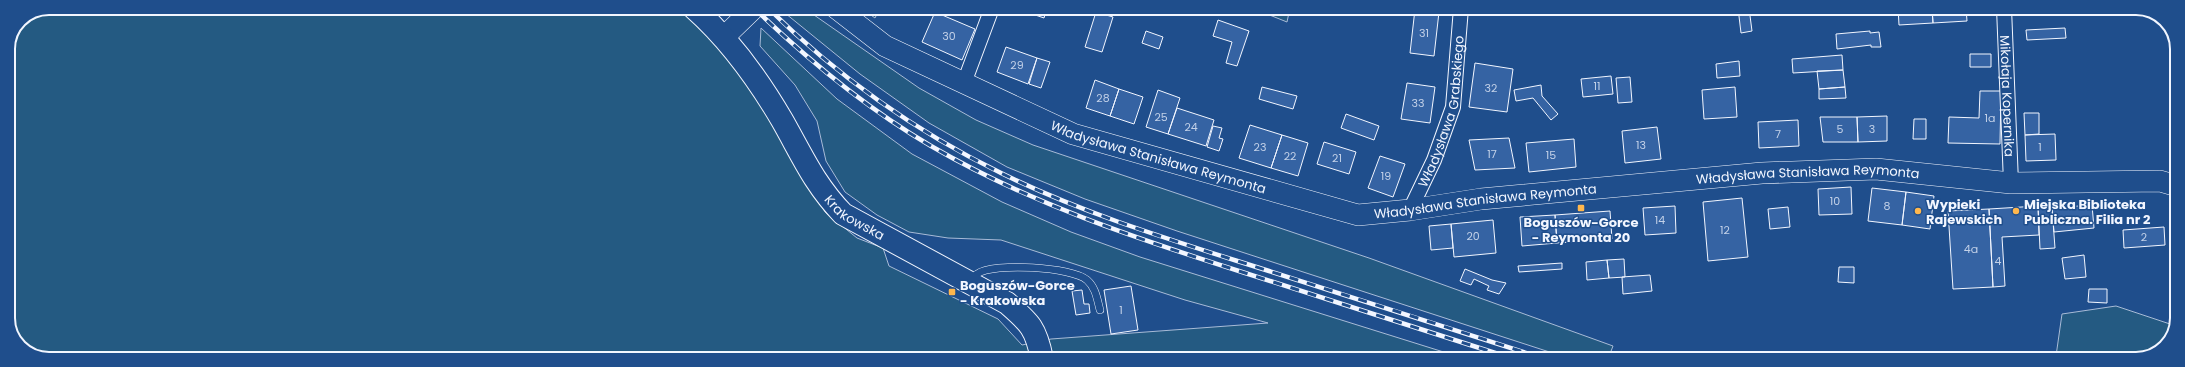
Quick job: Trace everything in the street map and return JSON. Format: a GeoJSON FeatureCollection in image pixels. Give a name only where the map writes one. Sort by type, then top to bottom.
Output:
{"type":"FeatureCollection","features":[{"type":"Feature","properties":{"kind":"main road","name":"Krakowska"},"geometry":{"type":"LineString","coordinates":[[701,15],[718,31],[748,67],[782,120],[809,172],[825,196],[838,210],[899,246],[1007,303],[1030,323],[1040,350]]}},
{"type":"Feature","properties":{"kind":"street"},"geometry":{"type":"LineString","coordinates":[[718,31],[746,15]]}},
{"type":"Feature","properties":{"kind":"street","name":"Władysława Stanisława Reymonta"},"geometry":{"type":"LineString","coordinates":[[845,15],[885,46],[1073,134],[1276,193],[1358,215],[1410,210],[1481,199],[1762,173],[1876,169],[2011,183],[2160,180],[2170,184]]}},
{"type":"Feature","properties":{"kind":"street"},"geometry":{"type":"LineString","coordinates":[[964,83],[989,15]]}},
{"type":"Feature","properties":{"kind":"street","name":"Władysława Grabskiego"},"geometry":{"type":"LineString","coordinates":[[1410,210],[1434,160],[1453,107],[1460,15]]}},
{"type":"Feature","properties":{"kind":"street","name":"Mikołaja Kopernika"},"geometry":{"type":"LineString","coordinates":[[2004,15],[2011,183]]}},
{"type":"Feature","properties":{"kind":"lane"},"geometry":{"type":"LineString","coordinates":[[970,284],[977,274],[989,270],[1029,267],[1061,271],[1086,278],[1094,287],[1100,310]]}},
{"type":"Feature","properties":{"kind":"shaded area"},"geometry":{"type":"Polygon","coordinates":[[[49,15],[687,15],[742,70],[825,212],[857,238],[883,248],[889,266],[998,319],[1022,345],[1051,339],[1268,323],[1185,300],[1001,240],[948,238],[909,232],[877,215],[845,192],[826,161],[817,121],[795,85],[760,46],[761,28],[837,99],[912,154],[1002,202],[1071,232],[1140,257],[1444,352],[44,352],[34,349],[23,341],[15,321],[16,42],[25,25],[36,18],[49,15]]]}},
{"type":"Feature","properties":{"kind":"shaded area"},"geometry":{"type":"Polygon","coordinates":[[[787,15],[814,15],[919,88],[976,120],[1033,145],[1369,258],[1613,346],[1611,352],[1549,352],[1177,231],[1085,199],[1007,167],[929,123],[860,74],[787,15]]]}},
{"type":"Feature","properties":{"kind":"shaded area"},"geometry":{"type":"Polygon","coordinates":[[[1270,15],[1288,15],[1287,22],[1270,15]]]}},
{"type":"Feature","properties":{"kind":"shaded area"},"geometry":{"type":"Polygon","coordinates":[[[2116,306],[2170,324],[2162,341],[2159,344],[2141,352],[2057,352],[2062,314],[2116,306]]]}},
{"type":"Feature","properties":{"kind":"building"},"geometry":{"type":"Polygon","coordinates":[[[934,15],[942,15],[975,29],[962,60],[922,42],[934,15]]]}},
{"type":"Feature","properties":{"kind":"building"},"geometry":{"type":"Polygon","coordinates":[[[1035,15],[1045,15],[1044,18],[1035,15]]]}},
{"type":"Feature","properties":{"kind":"building"},"geometry":{"type":"Polygon","coordinates":[[[1095,15],[1106,15],[1113,17],[1102,52],[1085,47],[1095,15]]]}},
{"type":"Feature","properties":{"kind":"building"},"geometry":{"type":"Polygon","coordinates":[[[1414,15],[1439,15],[1434,56],[1410,53],[1414,15]]]}},
{"type":"Feature","properties":{"kind":"building"},"geometry":{"type":"Polygon","coordinates":[[[1739,15],[1750,15],[1752,31],[1741,33],[1739,15]]]}},
{"type":"Feature","properties":{"kind":"building"},"geometry":{"type":"Polygon","coordinates":[[[1898,15],[1932,15],[1933,23],[1899,25],[1898,15]]]}},
{"type":"Feature","properties":{"kind":"building"},"geometry":{"type":"Polygon","coordinates":[[[1932,15],[1967,15],[1967,21],[1933,23],[1932,15]]]}},
{"type":"Feature","properties":{"kind":"building"},"geometry":{"type":"Polygon","coordinates":[[[1218,20],[1249,31],[1237,66],[1226,63],[1232,42],[1213,36],[1218,20]]]}},
{"type":"Feature","properties":{"kind":"building"},"geometry":{"type":"Polygon","coordinates":[[[2065,28],[2066,38],[2027,40],[2026,30],[2065,28]]]}},
{"type":"Feature","properties":{"kind":"building"},"geometry":{"type":"Polygon","coordinates":[[[1146,31],[1163,37],[1159,49],[1142,43],[1146,31]]]}},
{"type":"Feature","properties":{"kind":"building"},"geometry":{"type":"Polygon","coordinates":[[[1870,31],[1870,33],[1879,32],[1881,47],[1871,47],[1871,45],[1837,49],[1836,34],[1870,31]]]}},
{"type":"Feature","properties":{"kind":"building"},"geometry":{"type":"Polygon","coordinates":[[[1006,47],[1037,58],[1028,84],[997,72],[1006,47]]]}},
{"type":"Feature","properties":{"kind":"building"},"geometry":{"type":"Polygon","coordinates":[[[1970,54],[1991,54],[1991,67],[1970,67],[1970,54]]]}},
{"type":"Feature","properties":{"kind":"building"},"geometry":{"type":"Polygon","coordinates":[[[1842,55],[1843,70],[1793,73],[1792,59],[1842,55]]]}},
{"type":"Feature","properties":{"kind":"building"},"geometry":{"type":"Polygon","coordinates":[[[1037,58],[1050,62],[1041,88],[1029,84],[1037,58]]]}},
{"type":"Feature","properties":{"kind":"building"},"geometry":{"type":"Polygon","coordinates":[[[1739,61],[1740,76],[1717,78],[1716,64],[1739,61]]]}},
{"type":"Feature","properties":{"kind":"building"},"geometry":{"type":"Polygon","coordinates":[[[1475,63],[1513,69],[1507,112],[1469,107],[1475,63]]]}},
{"type":"Feature","properties":{"kind":"building"},"geometry":{"type":"Polygon","coordinates":[[[1843,70],[1845,87],[1819,89],[1817,71],[1843,70]]]}},
{"type":"Feature","properties":{"kind":"building"},"geometry":{"type":"Polygon","coordinates":[[[1611,76],[1613,94],[1583,97],[1581,79],[1611,76]]]}},
{"type":"Feature","properties":{"kind":"building"},"geometry":{"type":"Polygon","coordinates":[[[1630,77],[1632,102],[1618,103],[1616,78],[1630,77]]]}},
{"type":"Feature","properties":{"kind":"building"},"geometry":{"type":"Polygon","coordinates":[[[1095,80],[1119,89],[1110,116],[1086,108],[1095,80]]]}},
{"type":"Feature","properties":{"kind":"building"},"geometry":{"type":"Polygon","coordinates":[[[1407,83],[1435,87],[1430,123],[1401,119],[1407,83]]]}},
{"type":"Feature","properties":{"kind":"building"},"geometry":{"type":"Polygon","coordinates":[[[1541,85],[1542,96],[1558,114],[1551,120],[1533,98],[1516,101],[1514,90],[1541,85]]]}},
{"type":"Feature","properties":{"kind":"building"},"geometry":{"type":"Polygon","coordinates":[[[1262,87],[1297,96],[1293,109],[1259,99],[1262,87]]]}},
{"type":"Feature","properties":{"kind":"building"},"geometry":{"type":"Polygon","coordinates":[[[1735,87],[1737,117],[1704,119],[1702,90],[1735,87]]]}},
{"type":"Feature","properties":{"kind":"building"},"geometry":{"type":"Polygon","coordinates":[[[1845,87],[1846,98],[1819,99],[1819,89],[1845,87]]]}},
{"type":"Feature","properties":{"kind":"building"},"geometry":{"type":"Polygon","coordinates":[[[1119,89],[1143,97],[1134,124],[1110,116],[1119,89]]]}},
{"type":"Feature","properties":{"kind":"building"},"geometry":{"type":"Polygon","coordinates":[[[1158,90],[1180,98],[1168,134],[1146,127],[1158,90]]]}},
{"type":"Feature","properties":{"kind":"building"},"geometry":{"type":"Polygon","coordinates":[[[1980,91],[2001,91],[2000,144],[1948,143],[1949,117],[1979,118],[1980,91]]]}},
{"type":"Feature","properties":{"kind":"building"},"geometry":{"type":"Polygon","coordinates":[[[1177,108],[1214,120],[1206,146],[1168,134],[1177,108]]]}},
{"type":"Feature","properties":{"kind":"building"},"geometry":{"type":"Polygon","coordinates":[[[2024,113],[2039,113],[2039,134],[2025,135],[2024,113]]]}},
{"type":"Feature","properties":{"kind":"building"},"geometry":{"type":"Polygon","coordinates":[[[1346,114],[1379,126],[1374,140],[1341,128],[1346,114]]]}},
{"type":"Feature","properties":{"kind":"building"},"geometry":{"type":"Polygon","coordinates":[[[1887,116],[1887,141],[1858,142],[1857,117],[1887,116]]]}},
{"type":"Feature","properties":{"kind":"building"},"geometry":{"type":"Polygon","coordinates":[[[1820,117],[1857,117],[1858,142],[1823,142],[1820,117]]]}},
{"type":"Feature","properties":{"kind":"building"},"geometry":{"type":"Polygon","coordinates":[[[1914,119],[1926,119],[1926,139],[1913,139],[1914,119]]]}},
{"type":"Feature","properties":{"kind":"building"},"geometry":{"type":"Polygon","coordinates":[[[1798,120],[1799,146],[1759,148],[1758,122],[1798,120]]]}},
{"type":"Feature","properties":{"kind":"building"},"geometry":{"type":"Polygon","coordinates":[[[1250,125],[1282,135],[1271,168],[1239,158],[1250,125]]]}},
{"type":"Feature","properties":{"kind":"building"},"geometry":{"type":"Polygon","coordinates":[[[1213,126],[1222,128],[1219,138],[1223,139],[1219,151],[1207,147],[1213,126]]]}},
{"type":"Feature","properties":{"kind":"building"},"geometry":{"type":"Polygon","coordinates":[[[1657,127],[1661,159],[1625,163],[1622,131],[1657,127]]]}},
{"type":"Feature","properties":{"kind":"building"},"geometry":{"type":"Polygon","coordinates":[[[2055,134],[2056,160],[2026,161],[2025,135],[2055,134]]]}},
{"type":"Feature","properties":{"kind":"building"},"geometry":{"type":"Polygon","coordinates":[[[1282,135],[1308,143],[1298,176],[1271,168],[1282,135]]]}},
{"type":"Feature","properties":{"kind":"building"},"geometry":{"type":"Polygon","coordinates":[[[1509,138],[1515,168],[1475,170],[1469,140],[1509,138]]]}},
{"type":"Feature","properties":{"kind":"building"},"geometry":{"type":"Polygon","coordinates":[[[1574,139],[1576,167],[1529,172],[1526,143],[1574,139]]]}},
{"type":"Feature","properties":{"kind":"building"},"geometry":{"type":"Polygon","coordinates":[[[1324,142],[1356,152],[1349,174],[1317,164],[1324,142]]]}},
{"type":"Feature","properties":{"kind":"building"},"geometry":{"type":"Polygon","coordinates":[[[1380,156],[1405,164],[1393,197],[1368,188],[1380,156]]]}},
{"type":"Feature","properties":{"kind":"building"},"geometry":{"type":"Polygon","coordinates":[[[1851,187],[1852,214],[1819,215],[1818,189],[1851,187]]]}},
{"type":"Feature","properties":{"kind":"building"},"geometry":{"type":"Polygon","coordinates":[[[1872,188],[1906,192],[1902,225],[1868,221],[1872,188]]]}},
{"type":"Feature","properties":{"kind":"building","name":"Wypieki Rajewskich"},"geometry":{"type":"Polygon","coordinates":[[[1906,192],[1934,196],[1930,229],[1902,225],[1906,192]]]}},
{"type":"Feature","properties":{"kind":"building"},"geometry":{"type":"Polygon","coordinates":[[[1742,198],[1748,257],[1708,261],[1703,202],[1742,198]]]}},
{"type":"Feature","properties":{"kind":"building"},"geometry":{"type":"Polygon","coordinates":[[[2092,205],[2094,228],[2054,232],[2052,208],[2092,205]]]}},
{"type":"Feature","properties":{"kind":"building"},"geometry":{"type":"Polygon","coordinates":[[[1675,206],[1676,233],[1645,235],[1643,208],[1675,206]]]}},
{"type":"Feature","properties":{"kind":"building"},"geometry":{"type":"Polygon","coordinates":[[[2038,206],[2052,208],[2055,248],[2040,249],[2038,206]]]}},
{"type":"Feature","properties":{"kind":"building"},"geometry":{"type":"Polygon","coordinates":[[[2038,206],[2039,235],[2002,237],[2005,286],[1993,287],[1989,209],[2038,206]]]}},
{"type":"Feature","properties":{"kind":"building"},"geometry":{"type":"Polygon","coordinates":[[[1788,207],[1790,227],[1770,229],[1768,209],[1788,207]]]}},
{"type":"Feature","properties":{"kind":"building"},"geometry":{"type":"Polygon","coordinates":[[[1989,209],[1993,287],[1953,289],[1948,211],[1989,209]]]}},
{"type":"Feature","properties":{"kind":"building"},"geometry":{"type":"Polygon","coordinates":[[[1610,211],[1612,239],[1557,243],[1555,215],[1610,211]]]}},
{"type":"Feature","properties":{"kind":"building"},"geometry":{"type":"Polygon","coordinates":[[[1555,215],[1557,243],[1522,246],[1520,217],[1555,215]]]}},
{"type":"Feature","properties":{"kind":"building"},"geometry":{"type":"Polygon","coordinates":[[[1493,220],[1496,253],[1454,257],[1451,224],[1493,220]]]}},
{"type":"Feature","properties":{"kind":"building"},"geometry":{"type":"Polygon","coordinates":[[[1451,224],[1453,248],[1431,250],[1429,226],[1451,224]]]}},
{"type":"Feature","properties":{"kind":"building"},"geometry":{"type":"Polygon","coordinates":[[[2164,227],[2165,245],[2124,248],[2123,230],[2164,227]]]}},
{"type":"Feature","properties":{"kind":"building"},"geometry":{"type":"Polygon","coordinates":[[[2084,255],[2086,277],[2065,279],[2062,258],[2084,255]]]}},
{"type":"Feature","properties":{"kind":"building"},"geometry":{"type":"Polygon","coordinates":[[[1624,259],[1625,277],[1609,278],[1607,260],[1624,259]]]}},
{"type":"Feature","properties":{"kind":"building"},"geometry":{"type":"Polygon","coordinates":[[[1607,260],[1609,278],[1587,280],[1586,262],[1607,260]]]}},
{"type":"Feature","properties":{"kind":"building"},"geometry":{"type":"Polygon","coordinates":[[[1562,263],[1562,269],[1519,272],[1518,266],[1562,263]]]}},
{"type":"Feature","properties":{"kind":"building"},"geometry":{"type":"Polygon","coordinates":[[[1839,267],[1854,267],[1854,283],[1838,282],[1839,267]]]}},
{"type":"Feature","properties":{"kind":"building"},"geometry":{"type":"Polygon","coordinates":[[[1465,269],[1492,280],[1506,283],[1499,294],[1487,290],[1489,286],[1474,279],[1471,285],[1460,281],[1465,269]]]}},
{"type":"Feature","properties":{"kind":"building"},"geometry":{"type":"Polygon","coordinates":[[[1650,275],[1652,291],[1623,294],[1622,277],[1650,275]]]}},
{"type":"Feature","properties":{"kind":"building"},"geometry":{"type":"Polygon","coordinates":[[[1131,286],[1138,330],[1111,334],[1104,290],[1131,286]]]}},
{"type":"Feature","properties":{"kind":"building"},"geometry":{"type":"Polygon","coordinates":[[[2089,289],[2107,289],[2107,303],[2088,302],[2089,289]]]}},
{"type":"Feature","properties":{"kind":"building"},"geometry":{"type":"Polygon","coordinates":[[[1082,290],[1084,304],[1089,304],[1090,313],[1076,315],[1072,291],[1082,290]]]}},
{"type":"Feature","properties":{"kind":"railway"},"geometry":{"type":"LineString","coordinates":[[761,15],[795,46],[838,82],[884,116],[931,146],[1006,185],[1083,218],[1162,246],[1492,352]]}},
{"type":"Feature","properties":{"kind":"railway"},"geometry":{"type":"LineString","coordinates":[[775,15],[794,33],[849,79],[907,120],[969,157],[1033,188],[1133,227],[1523,352]]}},
{"type":"Feature","properties":{"kind":"place","name":"Boguszów-Gorce - Reymonta 20"},"geometry":{"type":"Point","coordinates":[1581,208]}},
{"type":"Feature","properties":{"kind":"place","name":"Wypieki Rajewskich"},"geometry":{"type":"Point","coordinates":[1918,211]}},
{"type":"Feature","properties":{"kind":"place","name":"Miejska Biblioteka Publiczna. Filia nr 2"},"geometry":{"type":"Point","coordinates":[2016,211]}},
{"type":"Feature","properties":{"kind":"place","name":"Boguszów-Gorce - Krakowska"},"geometry":{"type":"Point","coordinates":[952,292]}}]}
